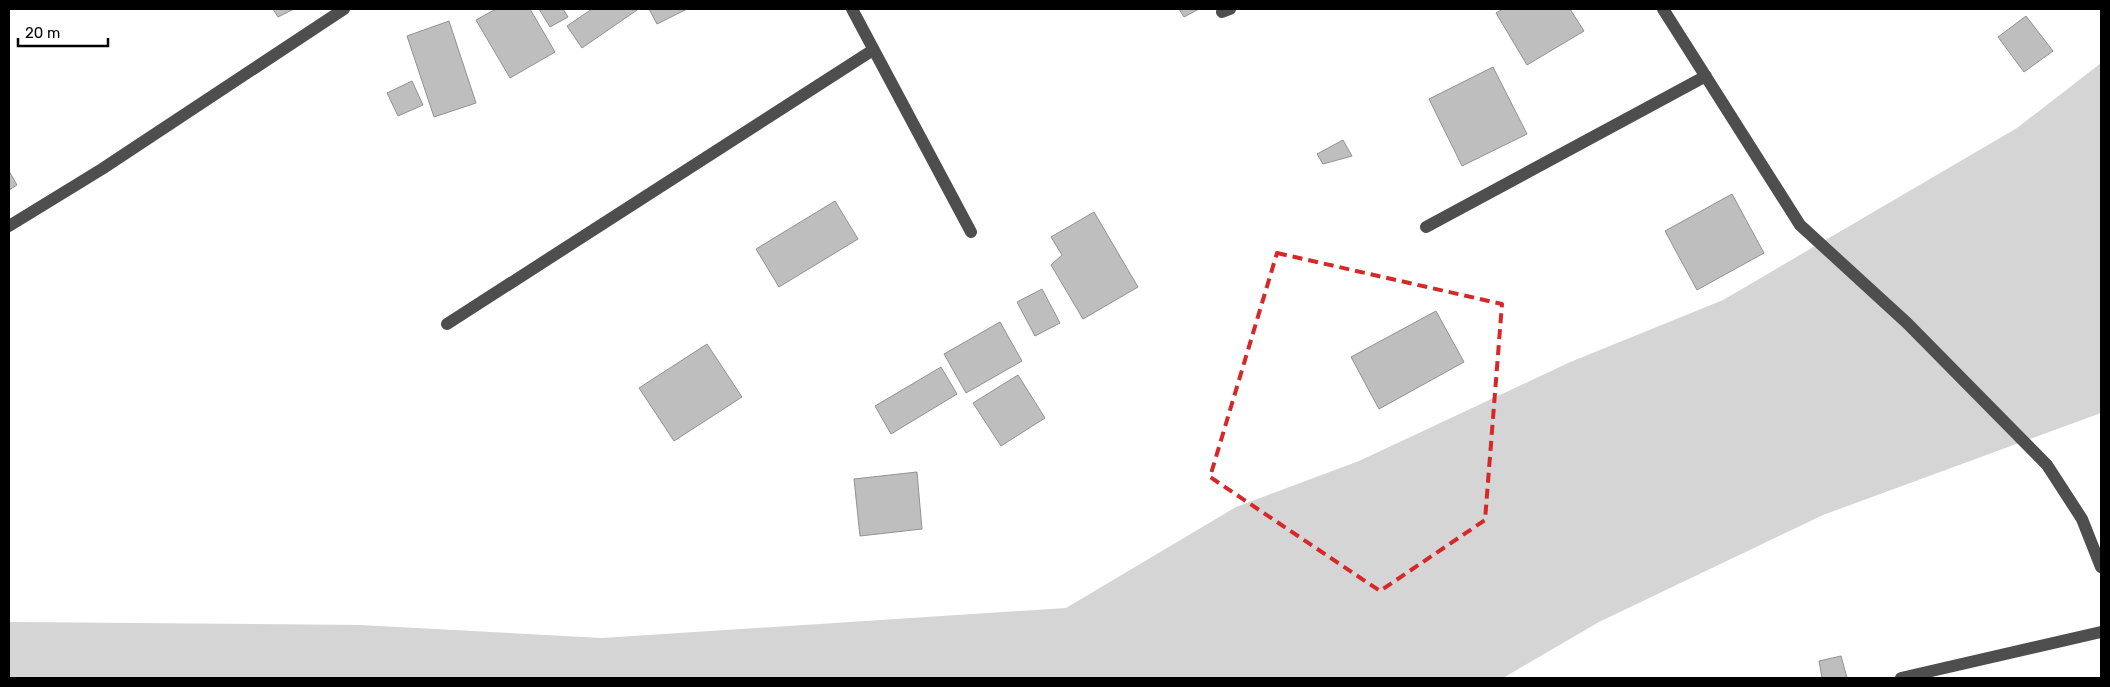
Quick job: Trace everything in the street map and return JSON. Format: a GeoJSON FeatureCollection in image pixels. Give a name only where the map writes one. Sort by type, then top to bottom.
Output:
{"type":"FeatureCollection","features":[{"type":"Feature","properties":{"kind":"street"},"geometry":{"type":"LineString","coordinates":[[9,226],[102,169],[344,9]]}},
{"type":"Feature","properties":{"kind":"street"},"geometry":{"type":"LineString","coordinates":[[852,9],[971,232]]}},
{"type":"Feature","properties":{"kind":"street"},"geometry":{"type":"LineString","coordinates":[[1663,9],[1800,225],[1907,323],[2048,464],[2082,519],[2101,567]]}},
{"type":"Feature","properties":{"kind":"street"},"geometry":{"type":"LineString","coordinates":[[447,324],[873,50]]}},
{"type":"Feature","properties":{"kind":"street"},"geometry":{"type":"LineString","coordinates":[[1426,227],[1706,76]]}},
{"type":"Feature","properties":{"kind":"street"},"geometry":{"type":"LineString","coordinates":[[1901,678],[2101,632]]}},
{"type":"Feature","properties":{"kind":"highlighted area"},"geometry":{"type":"Polygon","coordinates":[[[1277,253],[1502,304],[1485,520],[1380,591],[1210,477],[1277,253]]]}},
{"type":"Feature","properties":{"kind":"shaded area"},"geometry":{"type":"Polygon","coordinates":[[[2101,63],[2101,413],[1823,515],[1599,622],[1503,678],[9,678],[9,622],[360,625],[602,638],[1066,608],[1236,507],[1359,461],[1568,363],[1723,300],[2017,128],[2101,63]]]}},
{"type":"Feature","properties":{"kind":"building"},"geometry":{"type":"Polygon","coordinates":[[[273,9],[294,9],[278,17],[273,9]]]}},
{"type":"Feature","properties":{"kind":"building"},"geometry":{"type":"Polygon","coordinates":[[[496,9],[530,9],[555,52],[510,78],[476,20],[496,9]]]}},
{"type":"Feature","properties":{"kind":"building"},"geometry":{"type":"Polygon","coordinates":[[[539,9],[563,9],[568,17],[550,27],[539,9]]]}},
{"type":"Feature","properties":{"kind":"building"},"geometry":{"type":"Polygon","coordinates":[[[592,9],[637,10],[582,48],[567,26],[592,9]]]}},
{"type":"Feature","properties":{"kind":"building"},"geometry":{"type":"Polygon","coordinates":[[[649,9],[687,9],[657,24],[649,9]]]}},
{"type":"Feature","properties":{"kind":"building"},"geometry":{"type":"Polygon","coordinates":[[[1179,9],[1199,9],[1184,17],[1179,9]]]}},
{"type":"Feature","properties":{"kind":"building"},"geometry":{"type":"Polygon","coordinates":[[[1503,9],[1570,9],[1584,31],[1527,65],[1496,13],[1503,9]]]}},
{"type":"Feature","properties":{"kind":"building"},"geometry":{"type":"Polygon","coordinates":[[[2026,16],[2053,51],[2024,72],[1998,37],[2026,16]]]}},
{"type":"Feature","properties":{"kind":"building"},"geometry":{"type":"Polygon","coordinates":[[[449,21],[476,103],[434,117],[407,36],[449,21]]]}},
{"type":"Feature","properties":{"kind":"building"},"geometry":{"type":"Polygon","coordinates":[[[1493,67],[1527,134],[1462,166],[1429,99],[1493,67]]]}},
{"type":"Feature","properties":{"kind":"building"},"geometry":{"type":"Polygon","coordinates":[[[412,81],[423,105],[398,116],[387,93],[412,81]]]}},
{"type":"Feature","properties":{"kind":"building"},"geometry":{"type":"Polygon","coordinates":[[[1343,140],[1352,156],[1323,164],[1317,154],[1343,140]]]}},
{"type":"Feature","properties":{"kind":"building"},"geometry":{"type":"Polygon","coordinates":[[[9,171],[17,185],[9,190],[9,171]]]}},
{"type":"Feature","properties":{"kind":"building"},"geometry":{"type":"Polygon","coordinates":[[[1732,194],[1764,253],[1697,290],[1665,231],[1732,194]]]}},
{"type":"Feature","properties":{"kind":"building"},"geometry":{"type":"Polygon","coordinates":[[[835,201],[858,239],[779,287],[756,249],[835,201]]]}},
{"type":"Feature","properties":{"kind":"building"},"geometry":{"type":"Polygon","coordinates":[[[1094,212],[1138,287],[1083,319],[1051,265],[1062,255],[1051,237],[1094,212]]]}},
{"type":"Feature","properties":{"kind":"building"},"geometry":{"type":"Polygon","coordinates":[[[1042,289],[1060,323],[1035,336],[1017,302],[1042,289]]]}},
{"type":"Feature","properties":{"kind":"building"},"geometry":{"type":"Polygon","coordinates":[[[1436,311],[1464,362],[1379,409],[1351,357],[1436,311]]]}},
{"type":"Feature","properties":{"kind":"building"},"geometry":{"type":"Polygon","coordinates":[[[1000,322],[1022,361],[966,393],[944,354],[1000,322]]]}},
{"type":"Feature","properties":{"kind":"building"},"geometry":{"type":"Polygon","coordinates":[[[707,344],[742,397],[674,441],[639,388],[707,344]]]}},
{"type":"Feature","properties":{"kind":"building"},"geometry":{"type":"Polygon","coordinates":[[[941,367],[957,394],[891,434],[875,406],[941,367]]]}},
{"type":"Feature","properties":{"kind":"building"},"geometry":{"type":"Polygon","coordinates":[[[1018,375],[1045,418],[1001,446],[973,403],[1018,375]]]}},
{"type":"Feature","properties":{"kind":"building"},"geometry":{"type":"Polygon","coordinates":[[[917,472],[922,529],[860,536],[854,479],[917,472]]]}},
{"type":"Feature","properties":{"kind":"building"},"geometry":{"type":"Polygon","coordinates":[[[1841,656],[1847,678],[1822,678],[1819,661],[1841,656]]]}}]}
